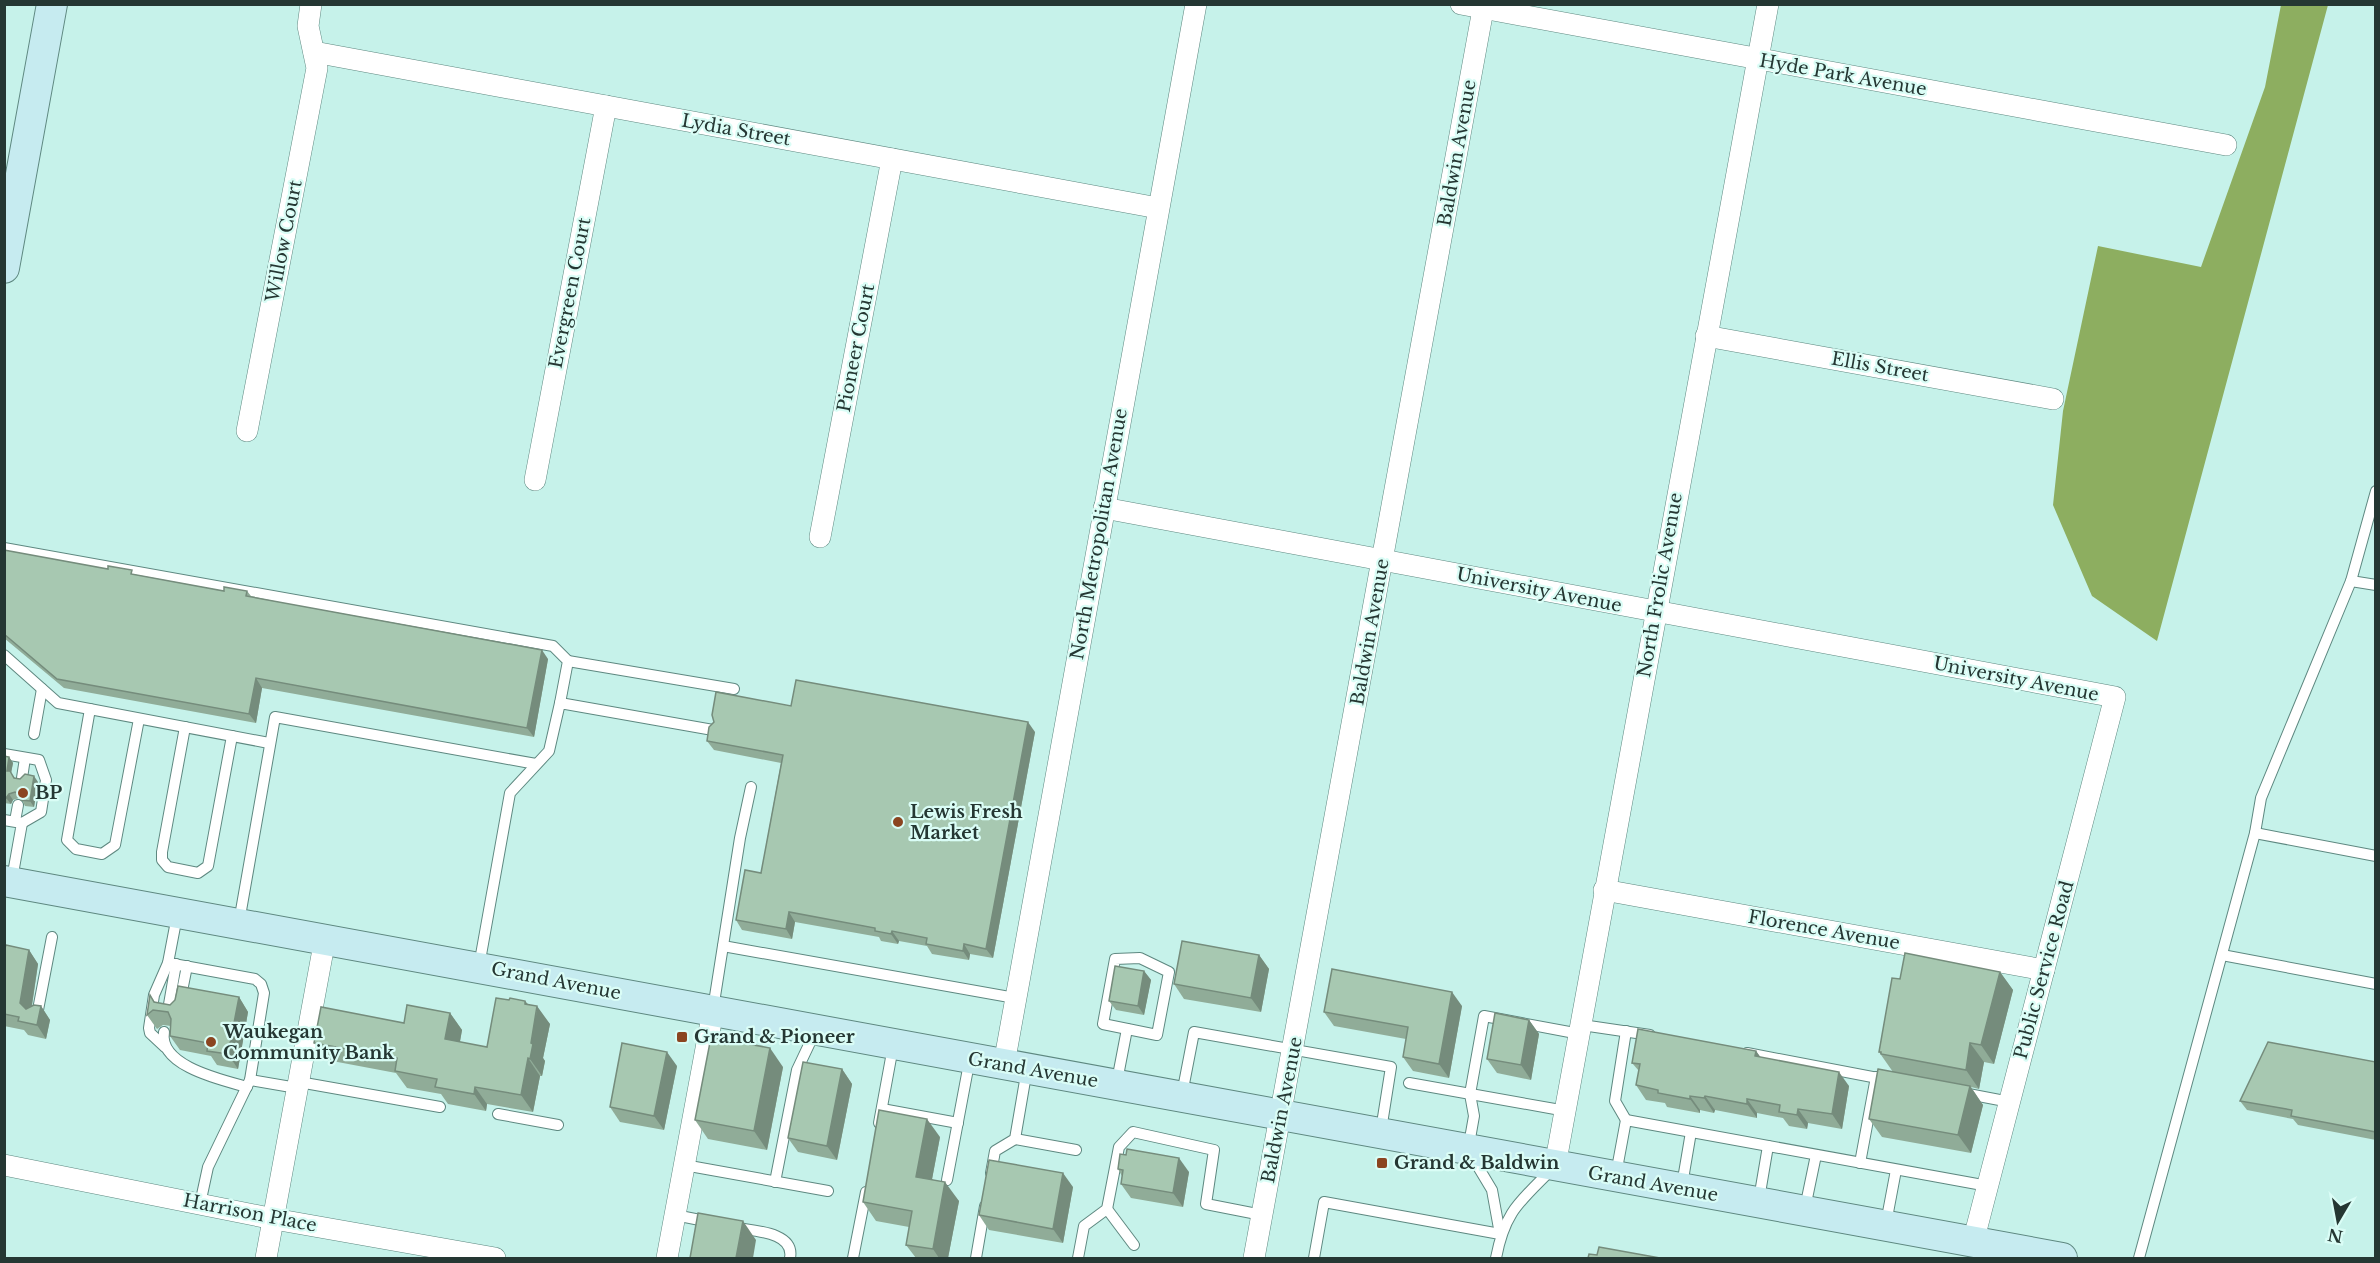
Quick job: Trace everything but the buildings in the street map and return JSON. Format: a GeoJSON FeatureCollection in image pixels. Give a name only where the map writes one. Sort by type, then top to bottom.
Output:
{"type":"FeatureCollection","features":[{"type":"Feature","properties":{"kind":"main road"},"geometry":{"type":"LineString","coordinates":[[4,268],[52,4]]}},
{"type":"Feature","properties":{"kind":"main road","name":"Grand Avenue"},"geometry":{"type":"LineString","coordinates":[[8,882],[2062,1258]]}},
{"type":"Feature","properties":{"kind":"street","name":"Willow Court"},"geometry":{"type":"LineString","coordinates":[[247,431],[317,68],[308,26],[312,4]]}},
{"type":"Feature","properties":{"kind":"street","name":"North Metropolitan Avenue"},"geometry":{"type":"LineString","coordinates":[[1015,1066],[1015,998],[1196,4]]}},
{"type":"Feature","properties":{"kind":"street","name":"Hyde Park Avenue"},"geometry":{"type":"LineString","coordinates":[[1461,4],[2226,145]]}},
{"type":"Feature","properties":{"kind":"street","name":"North Frolic Avenue"},"geometry":{"type":"LineString","coordinates":[[1555,1166],[1768,4]]}},
{"type":"Feature","properties":{"kind":"street","name":"Baldwin Avenue"},"geometry":{"type":"LineString","coordinates":[[1254,1258],[1484,7]]}},
{"type":"Feature","properties":{"kind":"street","name":"Lydia Street"},"geometry":{"type":"LineString","coordinates":[[314,52],[1158,208]]}},
{"type":"Feature","properties":{"kind":"street","name":"Evergreen Court"},"geometry":{"type":"LineString","coordinates":[[535,480],[606,106]]}},
{"type":"Feature","properties":{"kind":"street","name":"Pioneer Court"},"geometry":{"type":"LineString","coordinates":[[820,537],[892,159]]}},
{"type":"Feature","properties":{"kind":"street","name":"Ellis Street"},"geometry":{"type":"LineString","coordinates":[[1706,336],[2053,399]]}},
{"type":"Feature","properties":{"kind":"street","name":"University Avenue"},"geometry":{"type":"LineString","coordinates":[[1104,508],[2115,697]]}},
{"type":"Feature","properties":{"kind":"street","name":"Public Service Road"},"geometry":{"type":"LineString","coordinates":[[1974,1242],[2115,697]]}},
{"type":"Feature","properties":{"kind":"street","name":"Florence Avenue"},"geometry":{"type":"LineString","coordinates":[[1604,890],[2044,970]]}},
{"type":"Feature","properties":{"kind":"street"},"geometry":{"type":"LineString","coordinates":[[266,1258],[325,939]]}},
{"type":"Feature","properties":{"kind":"street"},"geometry":{"type":"LineString","coordinates":[[667,1258],[713,1011]]}},
{"type":"Feature","properties":{"kind":"street","name":"Harrison Place"},"geometry":{"type":"LineString","coordinates":[[4,1165],[274,1219],[495,1258]]}},
{"type":"Feature","properties":{"kind":"lane"},"geometry":{"type":"LineString","coordinates":[[2139,1258],[2255,833],[2261,798],[2351,581],[2376,491]]}},
{"type":"Feature","properties":{"kind":"lane"},"geometry":{"type":"LineString","coordinates":[[4,548],[241,588],[553,646],[568,661],[734,689]]}},
{"type":"Feature","properties":{"kind":"lane"},"geometry":{"type":"LineString","coordinates":[[2351,581],[2376,585]]}},
{"type":"Feature","properties":{"kind":"lane"},"geometry":{"type":"LineString","coordinates":[[4,655],[58,704],[269,743]]}},
{"type":"Feature","properties":{"kind":"lane"},"geometry":{"type":"LineString","coordinates":[[479,967],[510,793],[549,751],[568,661]]}},
{"type":"Feature","properties":{"kind":"lane"},"geometry":{"type":"LineString","coordinates":[[34,734],[42,689]]}},
{"type":"Feature","properties":{"kind":"lane"},"geometry":{"type":"LineString","coordinates":[[560,703],[713,730]]}},
{"type":"Feature","properties":{"kind":"lane"},"geometry":{"type":"LineString","coordinates":[[90,709],[67,840],[76,849],[102,854],[115,845],[139,719]]}},
{"type":"Feature","properties":{"kind":"lane"},"geometry":{"type":"LineString","coordinates":[[239,924],[275,717],[536,764]]}},
{"type":"Feature","properties":{"kind":"lane"},"geometry":{"type":"LineString","coordinates":[[185,727],[162,860],[168,867],[198,873],[208,866],[232,736]]}},
{"type":"Feature","properties":{"kind":"lane"},"geometry":{"type":"LineString","coordinates":[[4,754],[39,760],[46,780],[40,812],[14,821]]}},
{"type":"Feature","properties":{"kind":"lane"},"geometry":{"type":"LineString","coordinates":[[22,778],[26,758]]}},
{"type":"Feature","properties":{"kind":"lane"},"geometry":{"type":"LineString","coordinates":[[713,1011],[751,787]]}},
{"type":"Feature","properties":{"kind":"lane"},"geometry":{"type":"LineString","coordinates":[[8,882],[14,821],[18,805]]}},
{"type":"Feature","properties":{"kind":"lane"},"geometry":{"type":"LineString","coordinates":[[2255,833],[2376,856]]}},
{"type":"Feature","properties":{"kind":"lane"},"geometry":{"type":"LineString","coordinates":[[173,1011],[177,964],[177,913]]}},
{"type":"Feature","properties":{"kind":"lane"},"geometry":{"type":"LineString","coordinates":[[38,1015],[52,937]]}},
{"type":"Feature","properties":{"kind":"lane"},"geometry":{"type":"LineString","coordinates":[[723,946],[1015,998]]}},
{"type":"Feature","properties":{"kind":"lane"},"geometry":{"type":"LineString","coordinates":[[2222,955],[2376,984]]}},
{"type":"Feature","properties":{"kind":"lane"},"geometry":{"type":"LineString","coordinates":[[1140,958],[1169,972],[1157,1035],[1128,1029],[1103,1024],[1115,959],[1140,958]]}},
{"type":"Feature","properties":{"kind":"lane"},"geometry":{"type":"LineString","coordinates":[[177,964],[154,995],[149,1028],[150,1033],[181,1063],[204,1074],[249,1084],[298,1085],[440,1107]]}},
{"type":"Feature","properties":{"kind":"lane"},"geometry":{"type":"LineString","coordinates":[[177,964],[255,979],[261,984],[264,993],[249,1084],[208,1167],[200,1204]]}},
{"type":"Feature","properties":{"kind":"lane"},"geometry":{"type":"LineString","coordinates":[[1500,1234],[1492,1191],[1468,1150],[1474,1116],[1470,1094],[1484,1016],[1581,1029],[1626,1031],[1660,1037]]}},
{"type":"Feature","properties":{"kind":"lane"},"geometry":{"type":"LineString","coordinates":[[1116,1085],[1128,1029]]}},
{"type":"Feature","properties":{"kind":"lane"},"geometry":{"type":"LineString","coordinates":[[775,1182],[797,1070],[816,1030]]}},
{"type":"Feature","properties":{"kind":"lane"},"geometry":{"type":"LineString","coordinates":[[1616,1177],[1626,1120],[1615,1101],[1626,1031]]}},
{"type":"Feature","properties":{"kind":"lane"},"geometry":{"type":"LineString","coordinates":[[169,1032],[163,1039],[169,1051]]}},
{"type":"Feature","properties":{"kind":"lane"},"geometry":{"type":"LineString","coordinates":[[1181,1097],[1194,1032],[1293,1049],[1390,1068],[1381,1134]]}},
{"type":"Feature","properties":{"kind":"lane"},"geometry":{"type":"LineString","coordinates":[[878,1132],[894,1044]]}},
{"type":"Feature","properties":{"kind":"lane"},"geometry":{"type":"LineString","coordinates":[[1740,1052],[1899,1082]]}},
{"type":"Feature","properties":{"kind":"lane"},"geometry":{"type":"LineString","coordinates":[[947,1180],[970,1058]]}},
{"type":"Feature","properties":{"kind":"lane"},"geometry":{"type":"LineString","coordinates":[[1015,1066],[1015,1139]]}},
{"type":"Feature","properties":{"kind":"lane"},"geometry":{"type":"LineString","coordinates":[[1860,1163],[1876,1077]]}},
{"type":"Feature","properties":{"kind":"lane"},"geometry":{"type":"LineString","coordinates":[[1409,1083],[1566,1111]]}},
{"type":"Feature","properties":{"kind":"lane"},"geometry":{"type":"LineString","coordinates":[[1954,1092],[2010,1102]]}},
{"type":"Feature","properties":{"kind":"lane"},"geometry":{"type":"LineString","coordinates":[[882,1108],[958,1123]]}},
{"type":"Feature","properties":{"kind":"lane"},"geometry":{"type":"LineString","coordinates":[[498,1114],[558,1125]]}},
{"type":"Feature","properties":{"kind":"lane"},"geometry":{"type":"LineString","coordinates":[[1626,1120],[1988,1186]]}},
{"type":"Feature","properties":{"kind":"lane"},"geometry":{"type":"LineString","coordinates":[[1078,1258],[1084,1227],[1107,1209],[1119,1147],[1133,1132],[1214,1150],[1206,1204],[1262,1215]]}},
{"type":"Feature","properties":{"kind":"lane"},"geometry":{"type":"LineString","coordinates":[[1682,1189],[1691,1132]]}},
{"type":"Feature","properties":{"kind":"lane"},"geometry":{"type":"LineString","coordinates":[[976,1258],[995,1151],[1015,1139],[1076,1150]]}},
{"type":"Feature","properties":{"kind":"lane"},"geometry":{"type":"LineString","coordinates":[[1758,1203],[1768,1146]]}},
{"type":"Feature","properties":{"kind":"lane"},"geometry":{"type":"LineString","coordinates":[[1804,1211],[1816,1155]]}},
{"type":"Feature","properties":{"kind":"lane"},"geometry":{"type":"LineString","coordinates":[[684,1165],[828,1191]]}},
{"type":"Feature","properties":{"kind":"lane"},"geometry":{"type":"LineString","coordinates":[[1496,1258],[1500,1234],[1515,1206],[1555,1166]]}},
{"type":"Feature","properties":{"kind":"lane"},"geometry":{"type":"LineString","coordinates":[[1885,1226],[1896,1170]]}},
{"type":"Feature","properties":{"kind":"lane"},"geometry":{"type":"LineString","coordinates":[[854,1258],[869,1178]]}},
{"type":"Feature","properties":{"kind":"lane"},"geometry":{"type":"LineString","coordinates":[[1314,1258],[1324,1202],[1500,1234]]}},
{"type":"Feature","properties":{"kind":"lane"},"geometry":{"type":"LineString","coordinates":[[1107,1209],[1134,1245]]}},
{"type":"Feature","properties":{"kind":"lane"},"geometry":{"type":"LineString","coordinates":[[675,1215],[775,1235],[786,1243],[791,1253],[790,1258]]}},
{"type":"Feature","properties":{"kind":"green space"},"geometry":{"type":"Polygon","coordinates":[[[2281,5],[2328,5],[2157,641],[2092,596],[2053,505],[2063,411],[2098,246],[2201,267],[2265,87],[2281,5]]]}},
{"type":"Feature","properties":{"kind":"place","name":"BP"},"geometry":{"type":"Point","coordinates":[23,793]}},
{"type":"Feature","properties":{"kind":"place","name":"Lewis Fresh Market"},"geometry":{"type":"Point","coordinates":[898,822]}},
{"type":"Feature","properties":{"kind":"place","name":"Grand & Pioneer"},"geometry":{"type":"Point","coordinates":[682,1037]}},
{"type":"Feature","properties":{"kind":"place","name":"Waukegan Community Bank"},"geometry":{"type":"Point","coordinates":[211,1042]}},
{"type":"Feature","properties":{"kind":"place","name":"Grand & Baldwin"},"geometry":{"type":"Point","coordinates":[1382,1163]}}]}
